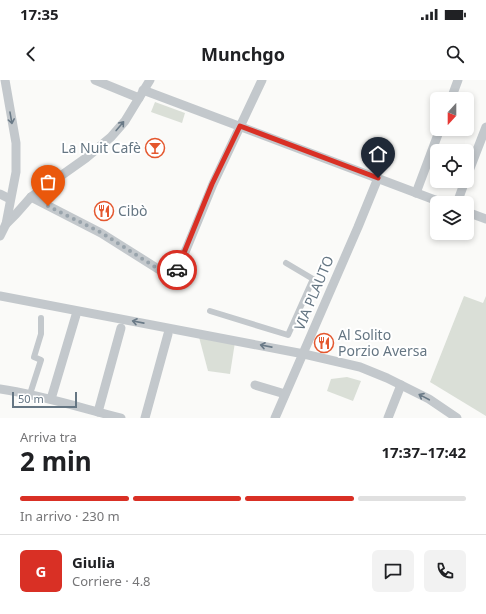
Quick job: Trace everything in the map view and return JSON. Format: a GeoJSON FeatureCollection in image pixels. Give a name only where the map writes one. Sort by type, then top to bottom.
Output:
{"type":"FeatureCollection","features":[{"type":"Feature","properties":{"kind":"street"},"geometry":{"type":"LineString","coordinates":[[0,236],[6,224],[16,172],[16,143],[4,80]]}},
{"type":"Feature","properties":{"kind":"street"},"geometry":{"type":"LineString","coordinates":[[95,80],[240,126],[430,198]]}},
{"type":"Feature","properties":{"kind":"street"},"geometry":{"type":"LineString","coordinates":[[6,224],[31,197],[86,158],[112,137],[125,120],[150,80]]}},
{"type":"Feature","properties":{"kind":"street"},"geometry":{"type":"LineString","coordinates":[[31,197],[102,233],[174,279],[212,184],[262,80]]}},
{"type":"Feature","properties":{"kind":"street"},"geometry":{"type":"LineString","coordinates":[[454,92],[458,80]]}},
{"type":"Feature","properties":{"kind":"street"},"geometry":{"type":"LineString","coordinates":[[474,158],[486,127]]}},
{"type":"Feature","properties":{"kind":"street"},"geometry":{"type":"LineString","coordinates":[[416,193],[437,136]]}},
{"type":"Feature","properties":{"kind":"street","name":"VIA PLAUTO"},"geometry":{"type":"LineString","coordinates":[[275,418],[304,354],[378,178]]}},
{"type":"Feature","properties":{"kind":"street"},"geometry":{"type":"LineString","coordinates":[[0,194],[10,199]]}},
{"type":"Feature","properties":{"kind":"street"},"geometry":{"type":"LineString","coordinates":[[474,215],[486,219]]}},
{"type":"Feature","properties":{"kind":"street"},"geometry":{"type":"LineString","coordinates":[[210,311],[288,335],[313,279],[286,263]]}},
{"type":"Feature","properties":{"kind":"street"},"geometry":{"type":"LineString","coordinates":[[0,296],[304,354],[360,367],[402,385],[429,399],[457,418]]}},
{"type":"Feature","properties":{"kind":"street"},"geometry":{"type":"LineString","coordinates":[[51,399],[76,315]]}},
{"type":"Feature","properties":{"kind":"street"},"geometry":{"type":"LineString","coordinates":[[30,394],[41,360],[34,357],[41,334],[41,318]]}},
{"type":"Feature","properties":{"kind":"street"},"geometry":{"type":"LineString","coordinates":[[98,412],[121,328]]}},
{"type":"Feature","properties":{"kind":"street"},"geometry":{"type":"LineString","coordinates":[[145,418],[168,334]]}},
{"type":"Feature","properties":{"kind":"street"},"geometry":{"type":"LineString","coordinates":[[255,385],[286,394]]}},
{"type":"Feature","properties":{"kind":"street"},"geometry":{"type":"LineString","coordinates":[[388,418],[402,385]]}},
{"type":"Feature","properties":{"kind":"street"},"geometry":{"type":"LineString","coordinates":[[0,389],[51,399],[121,418]]}},
{"type":"Feature","properties":{"kind":"shaded area"},"geometry":{"type":"Polygon","coordinates":[[[155,102],[185,113],[182,123],[151,112],[155,102]]]}},
{"type":"Feature","properties":{"kind":"shaded area"},"geometry":{"type":"Polygon","coordinates":[[[464,296],[483,303],[486,296],[486,416],[430,382],[464,296]]]}},
{"type":"Feature","properties":{"kind":"shaded area"},"geometry":{"type":"Polygon","coordinates":[[[199,337],[235,342],[230,374],[208,371],[199,337]]]}},
{"type":"Feature","properties":{"kind":"shaded area"},"geometry":{"type":"Polygon","coordinates":[[[347,377],[361,381],[353,401],[327,391],[331,379],[347,377]]]}},
{"type":"Feature","properties":{"kind":"way so far"},"geometry":{"type":"LineString","coordinates":[[48,206],[102,233],[174,279],[177,270]]}},
{"type":"Feature","properties":{"kind":"place","name":"La Nuit Cafè"},"geometry":{"type":"Point","coordinates":[155,148]}},
{"type":"Feature","properties":{"kind":"place","name":"Cibò"},"geometry":{"type":"Point","coordinates":[104,211]}},
{"type":"Feature","properties":{"kind":"place","name":"Al Solito Porzio Aversa"},"geometry":{"type":"Point","coordinates":[324,343]}},
{"type":"Feature","properties":{"kind":"route"},"geometry":{"type":"LineString","coordinates":[[177,270],[212,184],[240,126],[378,178]]}}]}
